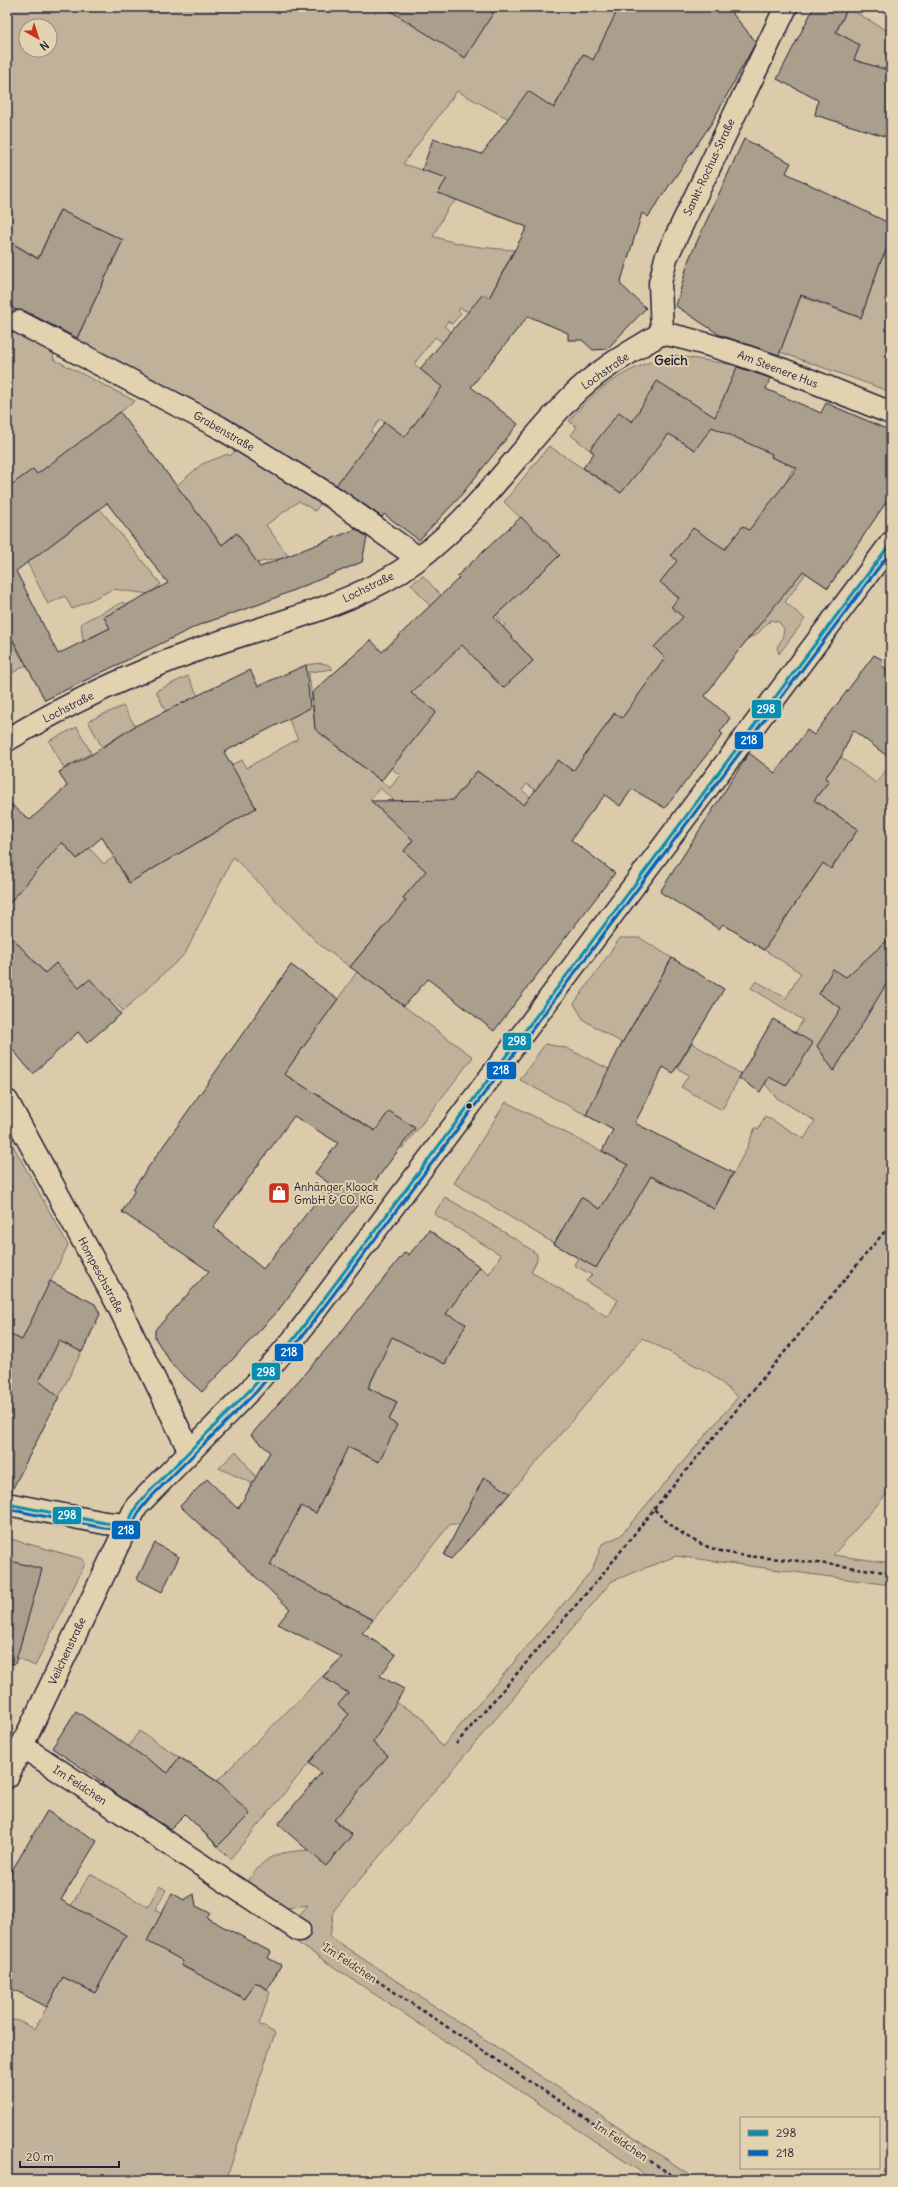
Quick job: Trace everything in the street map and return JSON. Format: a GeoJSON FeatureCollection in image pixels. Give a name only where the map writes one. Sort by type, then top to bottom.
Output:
{"type":"FeatureCollection","features":[{"type":"Feature","properties":{"kind":"street","name":"Sankt-Rochus-Straße"},"geometry":{"type":"LineString","coordinates":[[662,333],[660,283],[666,258],[781,9]]}},
{"type":"Feature","properties":{"kind":"street","name":"Grabenstraße"},"geometry":{"type":"LineString","coordinates":[[19,322],[219,427],[334,498],[418,558]]}},
{"type":"Feature","properties":{"kind":"street","name":"Am Steenere Hus"},"geometry":{"type":"LineString","coordinates":[[662,333],[713,345],[770,364],[891,413]]}},
{"type":"Feature","properties":{"kind":"street","name":"Lochstraße"},"geometry":{"type":"LineString","coordinates":[[7,740],[62,709],[199,649],[325,607],[363,592],[399,572],[435,545],[473,508],[580,388],[608,366],[662,333]]}},
{"type":"Feature","properties":{"kind":"street","name":"Veilchenstraße"},"geometry":{"type":"LineString","coordinates":[[7,1777],[136,1507],[145,1496],[252,1388],[293,1340],[891,543]]}},
{"type":"Feature","properties":{"kind":"street","name":"Hompeschstraße"},"geometry":{"type":"LineString","coordinates":[[7,1101],[118,1305],[190,1452]]}},
{"type":"Feature","properties":{"kind":"street"},"geometry":{"type":"LineString","coordinates":[[7,1504],[105,1523],[127,1525]]}},
{"type":"Feature","properties":{"kind":"street","name":"Im Feldchen"},"geometry":{"type":"LineString","coordinates":[[22,1746],[299,1930]]}},
{"type":"Feature","properties":{"kind":"path"},"geometry":{"type":"LineString","coordinates":[[456,1744],[602,1575],[654,1509],[891,1224]]}},
{"type":"Feature","properties":{"kind":"path"},"geometry":{"type":"LineString","coordinates":[[654,1509],[670,1526],[690,1538],[714,1549],[741,1555],[839,1565],[891,1573]]}},
{"type":"Feature","properties":{"kind":"path","name":"Im Feldchen"},"geometry":{"type":"LineString","coordinates":[[299,1930],[679,2180]]}},
{"type":"Feature","properties":{"kind":"shaded area"},"geometry":{"type":"Polygon","coordinates":[[[7,7],[390,7],[389,10],[417,28],[431,7],[619,7],[596,62],[584,55],[560,97],[535,133],[457,91],[403,164],[462,182],[456,201],[448,208],[433,236],[463,244],[514,250],[489,298],[469,312],[460,308],[458,311],[461,313],[452,324],[448,321],[444,326],[457,336],[449,347],[435,337],[414,364],[428,376],[439,362],[465,383],[413,443],[380,419],[371,432],[376,436],[332,490],[76,341],[123,240],[60,210],[38,258],[7,240],[7,7]]]}},
{"type":"Feature","properties":{"kind":"shaded area"},"geometry":{"type":"Polygon","coordinates":[[[848,8],[886,30],[891,56],[891,71],[854,60],[860,45],[836,32],[848,8]]]}},
{"type":"Feature","properties":{"kind":"shaded area"},"geometry":{"type":"Polygon","coordinates":[[[891,240],[891,392],[780,352],[802,293],[806,294],[805,298],[861,318],[880,263],[891,240]]]}},
{"type":"Feature","properties":{"kind":"shaded area"},"geometry":{"type":"Polygon","coordinates":[[[7,305],[23,314],[54,352],[53,359],[135,401],[7,498],[7,305]]]}},
{"type":"Feature","properties":{"kind":"shaded area"},"geometry":{"type":"Polygon","coordinates":[[[673,355],[740,366],[736,376],[777,442],[771,457],[794,467],[785,484],[864,535],[828,588],[806,573],[785,602],[805,619],[779,654],[777,647],[782,639],[784,629],[779,622],[771,620],[755,636],[749,637],[684,581],[673,594],[686,604],[706,635],[684,676],[622,718],[614,713],[605,726],[593,786],[558,760],[543,780],[546,798],[527,784],[522,790],[536,802],[530,810],[477,771],[428,830],[380,788],[370,800],[413,840],[404,851],[436,879],[422,876],[403,898],[415,908],[383,927],[350,967],[320,945],[233,857],[185,954],[123,1011],[112,999],[99,1011],[56,963],[45,973],[26,952],[15,966],[7,960],[7,892],[39,816],[77,859],[89,848],[104,864],[114,857],[129,883],[256,808],[231,765],[242,760],[246,768],[298,739],[283,708],[306,665],[317,663],[327,664],[333,669],[309,672],[315,728],[321,728],[323,736],[390,788],[400,775],[383,762],[398,637],[430,606],[411,584],[423,576],[516,676],[533,661],[503,627],[505,625],[496,615],[560,555],[504,502],[549,446],[608,485],[617,472],[571,435],[577,427],[569,421],[590,398],[615,379],[643,365],[673,355]]]}},
{"type":"Feature","properties":{"kind":"shaded area"},"geometry":{"type":"Polygon","coordinates":[[[238,448],[323,500],[315,511],[299,501],[266,525],[288,556],[284,558],[238,566],[245,545],[236,533],[222,545],[176,486],[202,464],[228,454],[230,456],[238,448]]]}},
{"type":"Feature","properties":{"kind":"shaded area"},"geometry":{"type":"Polygon","coordinates":[[[100,509],[161,584],[149,594],[113,589],[72,609],[65,596],[48,604],[27,562],[100,509]]]}},
{"type":"Feature","properties":{"kind":"shaded area"},"geometry":{"type":"Polygon","coordinates":[[[123,602],[128,606],[104,617],[110,628],[83,641],[81,623],[123,602]]]}},
{"type":"Feature","properties":{"kind":"shaded area"},"geometry":{"type":"Polygon","coordinates":[[[7,629],[26,665],[7,676],[7,629]]]}},
{"type":"Feature","properties":{"kind":"shaded area"},"geometry":{"type":"Polygon","coordinates":[[[188,676],[198,696],[166,712],[156,691],[188,676]]]}},
{"type":"Feature","properties":{"kind":"shaded area"},"geometry":{"type":"Polygon","coordinates":[[[123,706],[135,726],[102,747],[88,721],[123,706]]]}},
{"type":"Feature","properties":{"kind":"shaded area"},"geometry":{"type":"Polygon","coordinates":[[[77,727],[91,753],[64,768],[49,741],[77,727]]]}},
{"type":"Feature","properties":{"kind":"shaded area"},"geometry":{"type":"Polygon","coordinates":[[[841,757],[876,783],[891,764],[891,1489],[833,1555],[891,1563],[891,1585],[676,1556],[612,1581],[334,1910],[330,1937],[698,2180],[653,2180],[283,1933],[308,1905],[287,1908],[247,1881],[267,1860],[273,1856],[287,1852],[308,1850],[326,1866],[352,1835],[334,1819],[321,1773],[309,1763],[230,1859],[185,1814],[169,1830],[120,1797],[127,1787],[113,1770],[139,1731],[217,1781],[342,1657],[370,1689],[421,1716],[442,1747],[592,1570],[602,1544],[620,1536],[738,1397],[710,1373],[642,1338],[484,1524],[450,1524],[373,1620],[270,1565],[234,1510],[246,1499],[281,1496],[316,1513],[332,1479],[335,1441],[366,1456],[389,1420],[397,1402],[371,1389],[369,1386],[377,1370],[366,1352],[390,1335],[445,1364],[456,1344],[436,1335],[453,1277],[467,1285],[480,1267],[489,1274],[501,1255],[434,1214],[445,1197],[517,1240],[537,1254],[537,1260],[531,1272],[608,1317],[618,1300],[586,1281],[592,1275],[574,1265],[578,1258],[454,1183],[506,1102],[714,1209],[746,1150],[755,1128],[758,1130],[765,1116],[804,1139],[815,1121],[777,1098],[765,1084],[803,1020],[751,988],[756,981],[786,998],[801,973],[723,924],[762,863],[806,890],[821,865],[806,852],[831,868],[858,829],[814,800],[829,781],[825,778],[841,757]]]}},
{"type":"Feature","properties":{"kind":"shaded area"},"geometry":{"type":"Polygon","coordinates":[[[620,938],[640,938],[672,958],[622,1043],[584,1020],[574,1004],[620,938]]]}},
{"type":"Feature","properties":{"kind":"shaded area"},"geometry":{"type":"Polygon","coordinates":[[[357,972],[473,1057],[403,1148],[284,1074],[357,972]]]}},
{"type":"Feature","properties":{"kind":"shaded area"},"geometry":{"type":"Polygon","coordinates":[[[692,1043],[741,1074],[722,1110],[681,1087],[689,1075],[677,1068],[692,1043]]]}},
{"type":"Feature","properties":{"kind":"shaded area"},"geometry":{"type":"Polygon","coordinates":[[[545,1044],[566,1048],[609,1069],[586,1115],[520,1080],[545,1044]]]}},
{"type":"Feature","properties":{"kind":"shaded area"},"geometry":{"type":"Polygon","coordinates":[[[11,1142],[68,1245],[29,1326],[59,1341],[73,1324],[91,1333],[59,1397],[7,1369],[21,1340],[7,1333],[7,1143],[11,1142]]]}},
{"type":"Feature","properties":{"kind":"shaded area"},"geometry":{"type":"Polygon","coordinates":[[[236,1451],[256,1477],[275,1494],[219,1468],[236,1451]]]}},
{"type":"Feature","properties":{"kind":"shaded area"},"geometry":{"type":"Polygon","coordinates":[[[7,1538],[83,1559],[85,1564],[35,1666],[7,1653],[7,1538]]]}},
{"type":"Feature","properties":{"kind":"shaded area"},"geometry":{"type":"Polygon","coordinates":[[[90,1874],[148,1907],[159,1886],[166,1890],[155,1910],[162,1914],[183,1961],[181,1966],[195,1973],[204,1956],[245,1999],[255,1982],[270,1992],[259,2024],[275,2033],[226,2180],[7,2180],[7,2025],[9,2021],[16,2020],[35,2029],[63,1977],[95,1993],[103,1923],[71,1906],[90,1874]]]}},
{"type":"Feature","properties":{"kind":"building"},"geometry":{"type":"Polygon","coordinates":[[[384,7],[497,7],[465,58],[384,7]]]}},
{"type":"Feature","properties":{"kind":"building"},"geometry":{"type":"Polygon","coordinates":[[[619,7],[727,7],[756,42],[711,124],[648,217],[642,213],[620,284],[646,308],[607,349],[593,350],[582,340],[568,340],[568,333],[528,316],[471,387],[518,424],[458,499],[419,540],[384,514],[382,517],[336,485],[385,422],[405,437],[442,387],[420,369],[483,294],[489,298],[527,227],[438,193],[447,178],[422,170],[433,139],[482,154],[528,91],[554,108],[583,54],[593,60],[619,7]]]}},
{"type":"Feature","properties":{"kind":"building"},"geometry":{"type":"Polygon","coordinates":[[[814,7],[848,7],[836,32],[860,45],[854,60],[891,71],[891,138],[815,115],[818,100],[777,79],[814,7]]]}},
{"type":"Feature","properties":{"kind":"building"},"geometry":{"type":"Polygon","coordinates":[[[744,139],[791,163],[786,173],[891,224],[891,240],[880,263],[861,318],[801,295],[779,355],[720,335],[676,306],[689,259],[744,139]]]}},
{"type":"Feature","properties":{"kind":"building"},"geometry":{"type":"Polygon","coordinates":[[[60,210],[123,240],[77,338],[25,311],[16,310],[7,305],[7,240],[38,259],[60,210]]]}},
{"type":"Feature","properties":{"kind":"building"},"geometry":{"type":"Polygon","coordinates":[[[737,367],[770,378],[766,389],[821,413],[826,403],[891,431],[891,495],[828,588],[803,571],[731,660],[705,696],[730,718],[720,732],[723,734],[665,808],[632,789],[620,806],[605,795],[588,816],[571,840],[615,873],[494,1031],[428,979],[404,1006],[350,967],[406,900],[403,898],[426,871],[404,851],[413,840],[371,801],[453,800],[477,771],[524,805],[558,760],[573,771],[615,713],[622,718],[665,658],[654,647],[683,617],[671,607],[679,598],[660,582],[677,561],[671,555],[693,528],[725,549],[743,526],[749,530],[797,468],[771,457],[772,454],[712,427],[695,450],[669,434],[621,493],[583,468],[594,453],[590,449],[619,412],[632,422],[657,381],[715,417],[737,367]]]}},
{"type":"Feature","properties":{"kind":"building"},"geometry":{"type":"Polygon","coordinates":[[[120,412],[222,545],[237,533],[260,567],[356,529],[367,537],[362,562],[260,604],[199,625],[45,700],[7,629],[7,488],[33,469],[37,474],[120,412]],[[107,503],[16,571],[58,654],[110,628],[104,617],[168,583],[107,503]]]}},
{"type":"Feature","properties":{"kind":"building"},"geometry":{"type":"Polygon","coordinates":[[[521,517],[560,555],[494,617],[533,661],[503,688],[462,645],[411,693],[436,712],[381,781],[315,729],[312,693],[371,640],[382,652],[459,578],[457,576],[521,517]]]}},
{"type":"Feature","properties":{"kind":"building"},"geometry":{"type":"Polygon","coordinates":[[[874,655],[883,660],[881,665],[891,673],[891,759],[853,730],[841,757],[825,778],[829,781],[814,800],[858,829],[831,869],[823,863],[764,950],[723,924],[719,929],[660,892],[749,753],[775,773],[807,730],[814,735],[874,655]]]}},
{"type":"Feature","properties":{"kind":"building"},"geometry":{"type":"Polygon","coordinates":[[[306,665],[310,708],[224,752],[256,808],[129,883],[102,837],[77,859],[62,842],[7,906],[7,801],[30,820],[67,786],[59,772],[94,753],[135,726],[250,670],[258,686],[306,665]]]}},
{"type":"Feature","properties":{"kind":"building"},"geometry":{"type":"Polygon","coordinates":[[[7,932],[45,973],[56,963],[79,988],[90,979],[121,1014],[87,1043],[78,1032],[33,1074],[7,1043],[7,932]]]}},
{"type":"Feature","properties":{"kind":"building"},"geometry":{"type":"Polygon","coordinates":[[[891,937],[891,976],[834,1071],[817,1046],[841,1008],[819,994],[833,969],[846,977],[891,937]]]}},
{"type":"Feature","properties":{"kind":"building"},"geometry":{"type":"Polygon","coordinates":[[[672,958],[724,989],[673,1073],[663,1067],[635,1123],[733,1173],[714,1209],[651,1176],[596,1268],[554,1244],[581,1197],[600,1209],[628,1165],[602,1151],[613,1130],[586,1115],[622,1043],[672,958]]]}},
{"type":"Feature","properties":{"kind":"building"},"geometry":{"type":"Polygon","coordinates":[[[291,965],[338,999],[284,1074],[375,1131],[389,1111],[415,1128],[277,1312],[202,1392],[173,1366],[155,1338],[155,1330],[209,1271],[122,1212],[135,1190],[133,1189],[291,965]],[[294,1116],[213,1227],[263,1269],[330,1184],[315,1173],[338,1143],[294,1116]]]}},
{"type":"Feature","properties":{"kind":"building"},"geometry":{"type":"Polygon","coordinates":[[[773,1019],[813,1043],[786,1086],[769,1077],[760,1092],[739,1078],[773,1019]]]}},
{"type":"Feature","properties":{"kind":"building"},"geometry":{"type":"Polygon","coordinates":[[[429,1230],[480,1267],[446,1314],[466,1324],[445,1364],[392,1337],[368,1388],[397,1402],[389,1420],[397,1425],[379,1462],[348,1447],[316,1513],[301,1506],[270,1565],[373,1620],[362,1633],[396,1655],[380,1676],[404,1689],[373,1743],[388,1756],[334,1820],[352,1835],[326,1866],[278,1824],[321,1773],[309,1763],[349,1714],[338,1705],[348,1693],[323,1677],[342,1657],[278,1624],[290,1609],[180,1506],[207,1479],[238,1509],[270,1452],[251,1435],[341,1332],[405,1252],[409,1255],[429,1230]]]}},
{"type":"Feature","properties":{"kind":"building"},"geometry":{"type":"Polygon","coordinates":[[[50,1281],[95,1304],[100,1314],[82,1352],[59,1341],[39,1381],[59,1397],[11,1492],[7,1492],[7,1333],[22,1340],[50,1281]]]}},
{"type":"Feature","properties":{"kind":"building"},"geometry":{"type":"Polygon","coordinates":[[[484,1477],[510,1493],[451,1559],[444,1555],[484,1477]]]}},
{"type":"Feature","properties":{"kind":"building"},"geometry":{"type":"Polygon","coordinates":[[[155,1543],[179,1557],[162,1592],[137,1579],[155,1543]]]}},
{"type":"Feature","properties":{"kind":"building"},"geometry":{"type":"Polygon","coordinates":[[[7,1560],[42,1569],[15,1664],[7,1663],[7,1560]]]}},
{"type":"Feature","properties":{"kind":"building"},"geometry":{"type":"Polygon","coordinates":[[[76,1711],[168,1773],[179,1757],[221,1784],[250,1814],[218,1846],[185,1814],[170,1829],[101,1784],[103,1782],[52,1748],[76,1711]]]}},
{"type":"Feature","properties":{"kind":"building"},"geometry":{"type":"Polygon","coordinates":[[[47,1811],[97,1841],[61,1900],[126,1935],[95,1993],[63,1977],[47,2007],[7,1986],[7,1879],[47,1811]]]}},
{"type":"Feature","properties":{"kind":"building"},"geometry":{"type":"Polygon","coordinates":[[[172,1893],[184,1900],[194,1894],[196,1906],[210,1913],[207,1918],[271,1952],[268,1958],[281,1965],[268,1989],[255,1982],[245,1999],[181,1965],[183,1961],[147,1941],[172,1893]]]}},
{"type":"Feature","properties":{"kind":"transit line","name":"298"},"geometry":{"type":"LineString","coordinates":[[127,1525],[136,1507],[145,1496],[252,1388],[293,1340],[891,543]]}},
{"type":"Feature","properties":{"kind":"transit line","name":"218"},"geometry":{"type":"LineString","coordinates":[[131,1527],[140,1510],[149,1499],[256,1392],[297,1343],[891,551]]}},
{"type":"Feature","properties":{"kind":"transit line","name":"298"},"geometry":{"type":"LineString","coordinates":[[7,1504],[105,1523],[127,1525]]}},
{"type":"Feature","properties":{"kind":"transit line","name":"218"},"geometry":{"type":"LineString","coordinates":[[7,1509],[104,1528],[127,1530]]}},
{"type":"Feature","properties":{"kind":"place","name":"Anhänger Kloock GmbH & CO. KG."},"geometry":{"type":"Point","coordinates":[279,1193]}},
{"type":"Feature","properties":{"kind":"district","name":"Geich"},"geometry":{"type":"Point","coordinates":[671,360]}}]}
